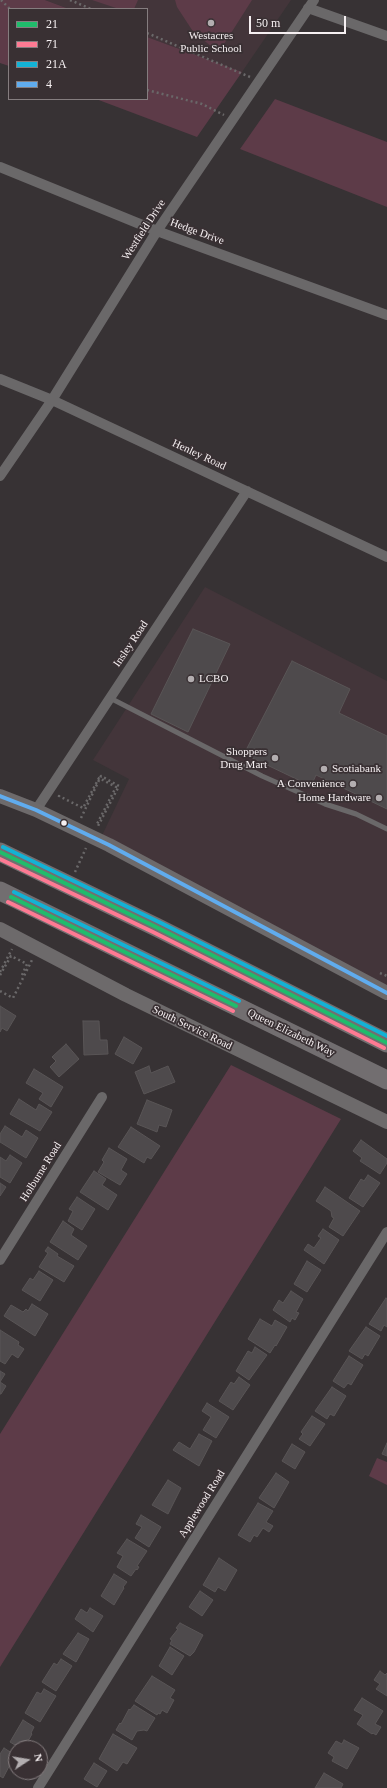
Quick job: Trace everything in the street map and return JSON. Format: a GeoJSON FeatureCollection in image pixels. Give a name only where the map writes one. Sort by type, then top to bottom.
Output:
{"type":"FeatureCollection","features":[{"type":"Feature","properties":{"kind":"highway"},"geometry":{"type":"LineString","coordinates":[[0,852],[156,927],[387,1043]]}},
{"type":"Feature","properties":{"kind":"highway","name":"Queen Elizabeth Way"},"geometry":{"type":"LineString","coordinates":[[0,891],[387,1080]]}},
{"type":"Feature","properties":{"kind":"main road"},"geometry":{"type":"LineString","coordinates":[[0,796],[36,810],[109,845],[387,993]]}},
{"type":"Feature","properties":{"kind":"main road","name":"South Service Road"},"geometry":{"type":"LineString","coordinates":[[0,929],[126,995],[387,1122]]}},
{"type":"Feature","properties":{"kind":"street"},"geometry":{"type":"LineString","coordinates":[[311,4],[387,36]]}},
{"type":"Feature","properties":{"kind":"street","name":"Westfield Drive"},"geometry":{"type":"LineString","coordinates":[[0,476],[52,400],[157,231],[311,4]]}},
{"type":"Feature","properties":{"kind":"street","name":"Hedge Drive"},"geometry":{"type":"LineString","coordinates":[[0,167],[157,231],[387,315]]}},
{"type":"Feature","properties":{"kind":"street","name":"Henley Road"},"geometry":{"type":"LineString","coordinates":[[0,379],[52,400],[387,556]]}},
{"type":"Feature","properties":{"kind":"street","name":"Insley Road"},"geometry":{"type":"LineString","coordinates":[[36,810],[247,491]]}},
{"type":"Feature","properties":{"kind":"street","name":"Holburne Road"},"geometry":{"type":"LineString","coordinates":[[0,1260],[102,1097]]}},
{"type":"Feature","properties":{"kind":"street","name":"Applewood Road"},"geometry":{"type":"LineString","coordinates":[[38,1788],[387,1232]]}},
{"type":"Feature","properties":{"kind":"lane"},"geometry":{"type":"LineString","coordinates":[[109,698],[262,776],[325,804],[356,814],[387,829]]}},
{"type":"Feature","properties":{"kind":"path"},"geometry":{"type":"LineString","coordinates":[[1,0],[9,8]]}},
{"type":"Feature","properties":{"kind":"path"},"geometry":{"type":"LineString","coordinates":[[70,0],[89,8]]}},
{"type":"Feature","properties":{"kind":"path"},"geometry":{"type":"LineString","coordinates":[[148,33],[259,81]]}},
{"type":"Feature","properties":{"kind":"path"},"geometry":{"type":"LineString","coordinates":[[148,90],[202,104],[233,120]]}},
{"type":"Feature","properties":{"kind":"path"},"geometry":{"type":"LineString","coordinates":[[56,801],[59,796],[83,808],[99,778],[116,787],[96,828],[119,786],[101,776],[80,819]]}},
{"type":"Feature","properties":{"kind":"path"},"geometry":{"type":"LineString","coordinates":[[86,849],[90,842]]}},
{"type":"Feature","properties":{"kind":"path"},"geometry":{"type":"LineString","coordinates":[[0,972],[18,939]]}},
{"type":"Feature","properties":{"kind":"path"},"geometry":{"type":"LineString","coordinates":[[0,975],[11,956],[28,964],[11,999],[0,992]]}},
{"type":"Feature","properties":{"kind":"path"},"geometry":{"type":"LineString","coordinates":[[0,992],[13,998],[24,976]]}},
{"type":"Feature","properties":{"kind":"shaded area"},"geometry":{"type":"Polygon","coordinates":[[[0,0],[45,0],[66,8],[8,8],[8,66],[0,63],[0,0]]]}},
{"type":"Feature","properties":{"kind":"shaded area","name":"Westacres Public School"},"geometry":{"type":"Polygon","coordinates":[[[45,0],[291,0],[242,72],[148,37],[148,8],[66,8],[45,0]]]}},
{"type":"Feature","properties":{"kind":"shaded area"},"geometry":{"type":"Polygon","coordinates":[[[92,0],[138,0],[134,8],[116,8],[92,0]]]}},
{"type":"Feature","properties":{"kind":"shaded area"},"geometry":{"type":"Polygon","coordinates":[[[175,0],[252,0],[219,52],[194,33],[177,7],[175,0]]]}},
{"type":"Feature","properties":{"kind":"shaded area"},"geometry":{"type":"Polygon","coordinates":[[[148,37],[242,72],[197,137],[99,100],[148,100],[148,37]]]}},
{"type":"Feature","properties":{"kind":"shaded area"},"geometry":{"type":"Polygon","coordinates":[[[275,99],[387,142],[387,207],[240,149],[275,99]]]}},
{"type":"Feature","properties":{"kind":"shaded area"},"geometry":{"type":"Polygon","coordinates":[[[205,587],[387,681],[387,989],[97,846],[129,779],[93,760],[205,587]]]}},
{"type":"Feature","properties":{"kind":"shaded area"},"geometry":{"type":"Polygon","coordinates":[[[231,1065],[341,1119],[0,1667],[0,1434],[231,1065]]]}},
{"type":"Feature","properties":{"kind":"shaded area"},"geometry":{"type":"Polygon","coordinates":[[[377,1458],[387,1462],[387,1485],[369,1476],[377,1458]]]}},
{"type":"Feature","properties":{"kind":"building","name":"LCBO"},"geometry":{"type":"Polygon","coordinates":[[[193,629],[230,644],[188,732],[151,714],[193,629]]]}},
{"type":"Feature","properties":{"kind":"building"},"geometry":{"type":"Polygon","coordinates":[[[292,661],[350,689],[339,713],[387,736],[387,809],[316,775],[311,786],[244,754],[292,661]]]}},
{"type":"Feature","properties":{"kind":"building"},"geometry":{"type":"Polygon","coordinates":[[[0,1006],[16,1016],[7,1031],[2,1028],[0,1032],[0,1006]]]}},
{"type":"Feature","properties":{"kind":"building"},"geometry":{"type":"Polygon","coordinates":[[[83,1021],[99,1021],[100,1040],[107,1040],[108,1054],[84,1055],[83,1021]]]}},
{"type":"Feature","properties":{"kind":"building"},"geometry":{"type":"Polygon","coordinates":[[[124,1037],[142,1048],[133,1064],[115,1054],[124,1037]]]}},
{"type":"Feature","properties":{"kind":"building"},"geometry":{"type":"Polygon","coordinates":[[[66,1044],[79,1059],[59,1077],[50,1067],[56,1061],[52,1057],[66,1044]]]}},
{"type":"Feature","properties":{"kind":"building"},"geometry":{"type":"Polygon","coordinates":[[[149,1066],[151,1073],[168,1066],[175,1082],[144,1094],[135,1072],[149,1066]]]}},
{"type":"Feature","properties":{"kind":"building"},"geometry":{"type":"Polygon","coordinates":[[[34,1069],[63,1087],[51,1107],[39,1099],[43,1093],[26,1083],[34,1069]]]}},
{"type":"Feature","properties":{"kind":"building"},"geometry":{"type":"Polygon","coordinates":[[[19,1099],[36,1110],[39,1104],[52,1112],[40,1131],[10,1114],[19,1099]]]}},
{"type":"Feature","properties":{"kind":"building"},"geometry":{"type":"Polygon","coordinates":[[[147,1100],[172,1110],[166,1127],[159,1125],[157,1132],[137,1124],[147,1100]]]}},
{"type":"Feature","properties":{"kind":"building"},"geometry":{"type":"Polygon","coordinates":[[[5,1126],[22,1137],[26,1130],[38,1138],[26,1158],[0,1142],[0,1134],[5,1126]]]}},
{"type":"Feature","properties":{"kind":"building"},"geometry":{"type":"Polygon","coordinates":[[[131,1127],[160,1146],[151,1159],[147,1157],[144,1163],[118,1147],[131,1127]]]}},
{"type":"Feature","properties":{"kind":"building"},"geometry":{"type":"Polygon","coordinates":[[[361,1140],[387,1159],[387,1163],[380,1174],[360,1161],[362,1158],[353,1151],[361,1140]]]}},
{"type":"Feature","properties":{"kind":"building"},"geometry":{"type":"Polygon","coordinates":[[[109,1148],[127,1159],[121,1170],[127,1174],[120,1185],[98,1172],[104,1162],[102,1160],[109,1148]]]}},
{"type":"Feature","properties":{"kind":"building"},"geometry":{"type":"Polygon","coordinates":[[[10,1155],[22,1163],[10,1183],[0,1177],[0,1157],[6,1161],[10,1155]]]}},
{"type":"Feature","properties":{"kind":"building"},"geometry":{"type":"Polygon","coordinates":[[[94,1171],[106,1179],[102,1185],[117,1195],[108,1210],[80,1192],[94,1171]]]}},
{"type":"Feature","properties":{"kind":"building"},"geometry":{"type":"Polygon","coordinates":[[[368,1175],[380,1183],[363,1207],[349,1198],[361,1179],[364,1181],[368,1175]]]}},
{"type":"Feature","properties":{"kind":"building"},"geometry":{"type":"Polygon","coordinates":[[[0,1183],[6,1187],[0,1196],[0,1183]]]}},
{"type":"Feature","properties":{"kind":"building"},"geometry":{"type":"Polygon","coordinates":[[[325,1187],[360,1211],[343,1236],[329,1227],[334,1218],[332,1217],[331,1211],[316,1201],[325,1187]]]}},
{"type":"Feature","properties":{"kind":"building"},"geometry":{"type":"Polygon","coordinates":[[[77,1197],[95,1209],[82,1230],[68,1221],[73,1211],[69,1209],[77,1197]]]}},
{"type":"Feature","properties":{"kind":"building"},"geometry":{"type":"Polygon","coordinates":[[[63,1221],[74,1229],[71,1235],[87,1246],[78,1260],[50,1242],[63,1221]]]}},
{"type":"Feature","properties":{"kind":"building"},"geometry":{"type":"Polygon","coordinates":[[[323,1229],[339,1240],[324,1264],[304,1250],[308,1244],[314,1248],[321,1238],[318,1236],[323,1229]]]}},
{"type":"Feature","properties":{"kind":"building"},"geometry":{"type":"Polygon","coordinates":[[[48,1247],[58,1254],[57,1256],[74,1266],[64,1282],[39,1267],[48,1253],[45,1251],[48,1247]]]}},
{"type":"Feature","properties":{"kind":"building"},"geometry":{"type":"Polygon","coordinates":[[[307,1261],[321,1270],[307,1292],[294,1284],[307,1261]]]}},
{"type":"Feature","properties":{"kind":"building"},"geometry":{"type":"Polygon","coordinates":[[[39,1271],[53,1280],[40,1301],[22,1290],[30,1278],[33,1280],[39,1271]]]}},
{"type":"Feature","properties":{"kind":"building"},"geometry":{"type":"Polygon","coordinates":[[[291,1291],[303,1299],[296,1312],[299,1313],[295,1320],[292,1318],[290,1322],[273,1310],[279,1300],[283,1303],[291,1291]]]}},
{"type":"Feature","properties":{"kind":"building"},"geometry":{"type":"Polygon","coordinates":[[[386,1298],[387,1327],[384,1325],[381,1331],[369,1324],[386,1298]]]}},
{"type":"Feature","properties":{"kind":"building"},"geometry":{"type":"Polygon","coordinates":[[[32,1304],[48,1314],[35,1336],[4,1316],[11,1305],[23,1312],[26,1309],[28,1311],[32,1304]]]}},
{"type":"Feature","properties":{"kind":"building"},"geometry":{"type":"Polygon","coordinates":[[[260,1319],[272,1326],[275,1320],[287,1327],[270,1353],[248,1339],[260,1319]]]}},
{"type":"Feature","properties":{"kind":"building"},"geometry":{"type":"Polygon","coordinates":[[[366,1327],[380,1336],[368,1356],[365,1354],[362,1359],[349,1351],[366,1327]]]}},
{"type":"Feature","properties":{"kind":"building"},"geometry":{"type":"Polygon","coordinates":[[[0,1330],[19,1342],[18,1345],[24,1349],[18,1358],[12,1354],[5,1364],[0,1361],[0,1330]]]}},
{"type":"Feature","properties":{"kind":"building"},"geometry":{"type":"Polygon","coordinates":[[[255,1347],[267,1355],[249,1380],[236,1371],[248,1351],[252,1353],[255,1347]]]}},
{"type":"Feature","properties":{"kind":"building"},"geometry":{"type":"Polygon","coordinates":[[[349,1356],[363,1365],[351,1385],[348,1383],[344,1388],[333,1381],[349,1356]]]}},
{"type":"Feature","properties":{"kind":"building"},"geometry":{"type":"Polygon","coordinates":[[[0,1371],[5,1374],[0,1382],[0,1371]]]}},
{"type":"Feature","properties":{"kind":"building"},"geometry":{"type":"Polygon","coordinates":[[[239,1377],[250,1385],[233,1410],[219,1401],[231,1382],[234,1384],[239,1377]]]}},
{"type":"Feature","properties":{"kind":"building"},"geometry":{"type":"Polygon","coordinates":[[[0,1382],[6,1386],[1,1394],[0,1394],[0,1382]]]}},
{"type":"Feature","properties":{"kind":"building"},"geometry":{"type":"Polygon","coordinates":[[[332,1387],[346,1396],[334,1416],[330,1414],[327,1419],[315,1411],[332,1387]]]}},
{"type":"Feature","properties":{"kind":"building"},"geometry":{"type":"Polygon","coordinates":[[[207,1403],[229,1417],[216,1438],[203,1430],[211,1417],[202,1411],[207,1403]]]}},
{"type":"Feature","properties":{"kind":"building"},"geometry":{"type":"Polygon","coordinates":[[[312,1416],[325,1424],[310,1446],[299,1439],[303,1434],[301,1432],[312,1416]]]}},
{"type":"Feature","properties":{"kind":"building"},"geometry":{"type":"Polygon","coordinates":[[[199,1434],[212,1441],[199,1466],[173,1450],[179,1442],[190,1449],[199,1434]]]}},
{"type":"Feature","properties":{"kind":"building"},"geometry":{"type":"Polygon","coordinates":[[[387,1443],[387,1456],[382,1454],[387,1443]]]}},
{"type":"Feature","properties":{"kind":"building"},"geometry":{"type":"Polygon","coordinates":[[[292,1444],[305,1452],[295,1469],[282,1461],[292,1444]]]}},
{"type":"Feature","properties":{"kind":"building"},"geometry":{"type":"Polygon","coordinates":[[[276,1473],[289,1482],[274,1508],[259,1498],[276,1473]]]}},
{"type":"Feature","properties":{"kind":"building"},"geometry":{"type":"Polygon","coordinates":[[[168,1480],[181,1488],[168,1514],[152,1505],[168,1480]]]}},
{"type":"Feature","properties":{"kind":"building"},"geometry":{"type":"Polygon","coordinates":[[[258,1503],[273,1511],[266,1522],[273,1526],[269,1532],[263,1528],[257,1537],[254,1535],[250,1542],[238,1535],[258,1503]]]}},
{"type":"Feature","properties":{"kind":"building"},"geometry":{"type":"Polygon","coordinates":[[[141,1515],[161,1527],[149,1547],[135,1538],[142,1527],[136,1524],[141,1515]]]}},
{"type":"Feature","properties":{"kind":"building"},"geometry":{"type":"Polygon","coordinates":[[[127,1539],[147,1551],[137,1566],[139,1567],[131,1576],[117,1567],[123,1556],[117,1553],[127,1539]]]}},
{"type":"Feature","properties":{"kind":"building"},"geometry":{"type":"Polygon","coordinates":[[[219,1558],[237,1570],[225,1591],[218,1587],[215,1592],[203,1585],[219,1558]]]}},
{"type":"Feature","properties":{"kind":"building"},"geometry":{"type":"Polygon","coordinates":[[[114,1574],[127,1582],[114,1605],[101,1596],[114,1574]]]}},
{"type":"Feature","properties":{"kind":"building"},"geometry":{"type":"Polygon","coordinates":[[[200,1591],[213,1600],[202,1616],[189,1607],[200,1591]]]}},
{"type":"Feature","properties":{"kind":"building"},"geometry":{"type":"Polygon","coordinates":[[[90,1608],[103,1616],[93,1632],[75,1619],[81,1609],[87,1613],[90,1608]]]}},
{"type":"Feature","properties":{"kind":"building"},"geometry":{"type":"Polygon","coordinates":[[[180,1623],[203,1635],[194,1652],[190,1656],[170,1644],[172,1640],[170,1639],[178,1629],[176,1628],[180,1623]]]}},
{"type":"Feature","properties":{"kind":"building"},"geometry":{"type":"Polygon","coordinates":[[[78,1633],[89,1639],[76,1662],[63,1654],[78,1633]]]}},
{"type":"Feature","properties":{"kind":"building"},"geometry":{"type":"Polygon","coordinates":[[[170,1647],[184,1656],[172,1675],[159,1666],[170,1647]]]}},
{"type":"Feature","properties":{"kind":"building"},"geometry":{"type":"Polygon","coordinates":[[[61,1659],[72,1666],[56,1691],[42,1682],[54,1663],[57,1665],[61,1659]]]}},
{"type":"Feature","properties":{"kind":"building"},"geometry":{"type":"Polygon","coordinates":[[[380,1671],[385,1675],[387,1673],[387,1696],[376,1689],[380,1684],[374,1680],[380,1671]]]}},
{"type":"Feature","properties":{"kind":"building"},"geometry":{"type":"Polygon","coordinates":[[[152,1676],[175,1690],[170,1698],[174,1700],[167,1713],[162,1710],[160,1714],[158,1713],[157,1715],[135,1701],[152,1676]]]}},
{"type":"Feature","properties":{"kind":"building"},"geometry":{"type":"Polygon","coordinates":[[[44,1689],[56,1696],[40,1722],[25,1713],[37,1692],[41,1694],[44,1689]]]}},
{"type":"Feature","properties":{"kind":"building"},"geometry":{"type":"Polygon","coordinates":[[[362,1698],[383,1711],[375,1724],[381,1727],[376,1735],[357,1724],[363,1715],[354,1710],[362,1698]]]}},
{"type":"Feature","properties":{"kind":"building"},"geometry":{"type":"Polygon","coordinates":[[[134,1705],[155,1718],[147,1731],[137,1731],[132,1740],[116,1730],[129,1709],[130,1710],[134,1705]]]}},
{"type":"Feature","properties":{"kind":"building"},"geometry":{"type":"Polygon","coordinates":[[[23,1720],[34,1727],[29,1740],[11,1740],[23,1720]]]}},
{"type":"Feature","properties":{"kind":"building"},"geometry":{"type":"Polygon","coordinates":[[[113,1734],[137,1748],[127,1764],[123,1762],[117,1771],[99,1759],[113,1734]]]}},
{"type":"Feature","properties":{"kind":"building"},"geometry":{"type":"Polygon","coordinates":[[[344,1740],[359,1748],[347,1769],[332,1761],[334,1757],[328,1753],[336,1741],[342,1744],[344,1740]]]}},
{"type":"Feature","properties":{"kind":"building"},"geometry":{"type":"Polygon","coordinates":[[[4,1748],[8,1751],[8,1768],[3,1778],[0,1776],[0,1754],[4,1748]]]}},
{"type":"Feature","properties":{"kind":"building"},"geometry":{"type":"Polygon","coordinates":[[[94,1763],[107,1771],[97,1787],[84,1779],[94,1763]]]}},
{"type":"Feature","properties":{"kind":"building"},"geometry":{"type":"Polygon","coordinates":[[[324,1773],[343,1784],[341,1788],[315,1788],[324,1773]]]}},
{"type":"Feature","properties":{"kind":"transit line","name":"4"},"geometry":{"type":"LineString","coordinates":[[0,796],[36,810],[109,845],[387,993]]}},
{"type":"Feature","properties":{"kind":"transit line","name":"21A"},"geometry":{"type":"LineString","coordinates":[[3,847],[159,922],[387,1036]]}},
{"type":"Feature","properties":{"kind":"transit line","name":"21"},"geometry":{"type":"LineString","coordinates":[[0,852],[156,927],[387,1043]]}},
{"type":"Feature","properties":{"kind":"transit line","name":"71"},"geometry":{"type":"LineString","coordinates":[[0,859],[153,932],[384,1048]]}},
{"type":"Feature","properties":{"kind":"transit line","name":"21A"},"geometry":{"type":"LineString","coordinates":[[14,892],[239,1001]]}},
{"type":"Feature","properties":{"kind":"transit line","name":"21"},"geometry":{"type":"LineString","coordinates":[[11,897],[236,1006]]}},
{"type":"Feature","properties":{"kind":"transit line","name":"71"},"geometry":{"type":"LineString","coordinates":[[8,902],[233,1011]]}},
{"type":"Feature","properties":{"kind":"place","name":"Westacres Public School"},"geometry":{"type":"Point","coordinates":[211,23]}},
{"type":"Feature","properties":{"kind":"place","name":"LCBO"},"geometry":{"type":"Point","coordinates":[191,679]}},
{"type":"Feature","properties":{"kind":"place","name":"Shoppers Drug Mart"},"geometry":{"type":"Point","coordinates":[275,758]}},
{"type":"Feature","properties":{"kind":"place","name":"Scotiabank"},"geometry":{"type":"Point","coordinates":[324,769]}},
{"type":"Feature","properties":{"kind":"place","name":"A Convenience"},"geometry":{"type":"Point","coordinates":[353,784]}},
{"type":"Feature","properties":{"kind":"place","name":"Home Hardware"},"geometry":{"type":"Point","coordinates":[379,798]}}]}
